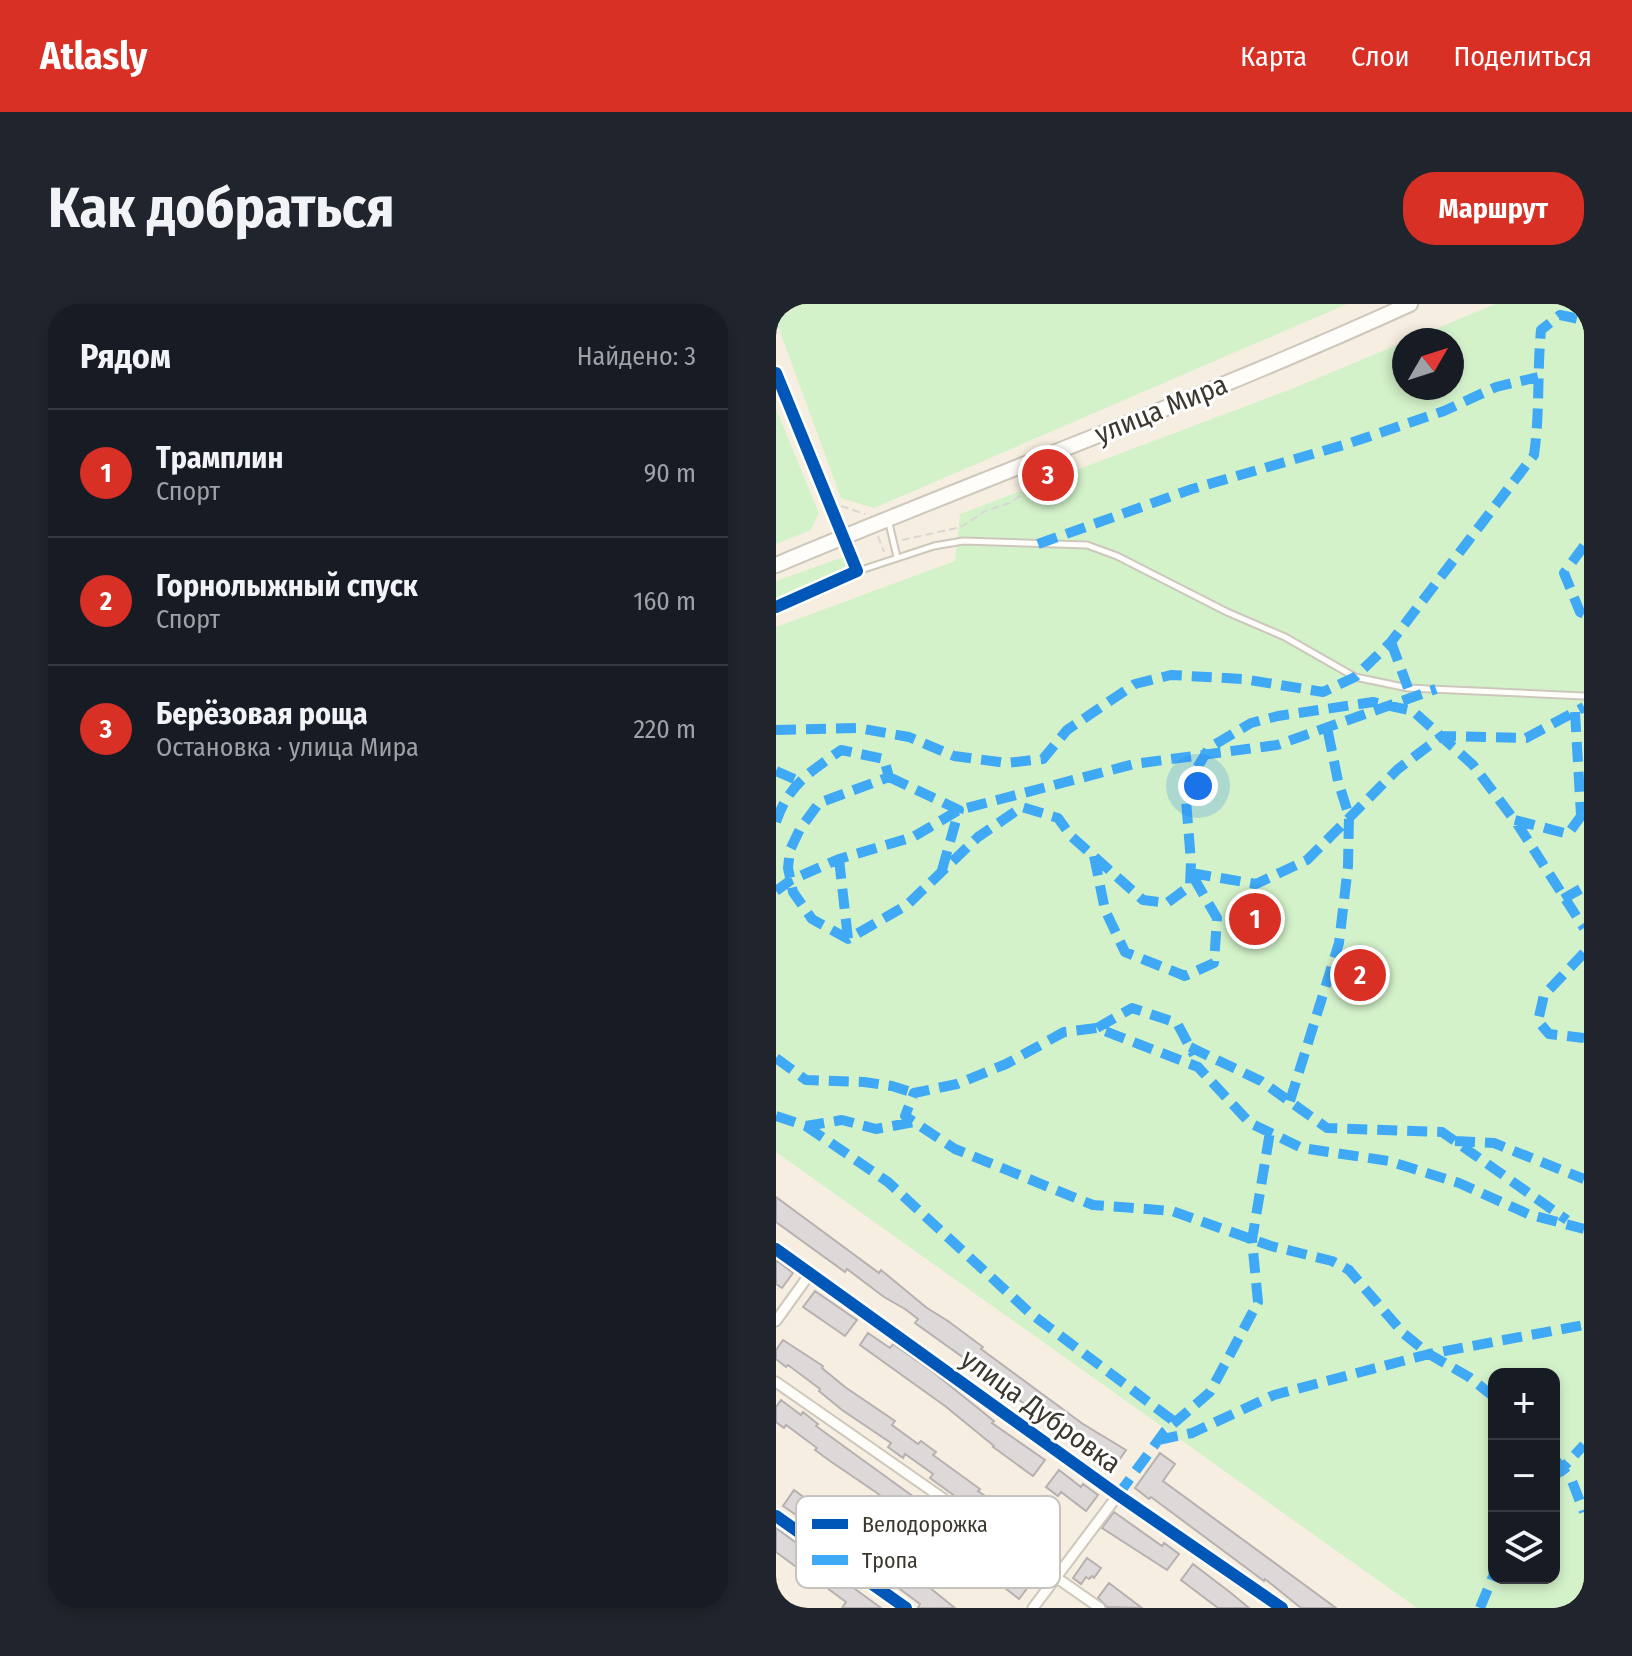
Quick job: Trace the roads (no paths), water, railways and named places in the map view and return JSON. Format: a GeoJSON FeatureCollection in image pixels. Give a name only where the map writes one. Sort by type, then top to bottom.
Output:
{"type":"FeatureCollection","features":[{"type":"Feature","properties":{"kind":"main road","name":"улица Мира"},"geometry":{"type":"LineString","coordinates":[[776,565],[1208,391],[1410,304]]}},
{"type":"Feature","properties":{"kind":"street"},"geometry":{"type":"LineString","coordinates":[[776,373],[857,571],[776,607]]}},
{"type":"Feature","properties":{"kind":"street","name":"улица Дубровка"},"geometry":{"type":"LineString","coordinates":[[776,1249],[1118,1495],[1282,1608]]}},
{"type":"Feature","properties":{"kind":"street"},"geometry":{"type":"LineString","coordinates":[[776,1321],[809,1275]]}},
{"type":"Feature","properties":{"kind":"street"},"geometry":{"type":"LineString","coordinates":[[776,1382],[940,1496]]}},
{"type":"Feature","properties":{"kind":"street"},"geometry":{"type":"LineString","coordinates":[[1060,1570],[1118,1495]]}},
{"type":"Feature","properties":{"kind":"street"},"geometry":{"type":"LineString","coordinates":[[776,1516],[796,1530]]}},
{"type":"Feature","properties":{"kind":"street"},"geometry":{"type":"LineString","coordinates":[[1060,1580],[1100,1608]]}},
{"type":"Feature","properties":{"kind":"street"},"geometry":{"type":"LineString","coordinates":[[878,1588],[906,1608]]}},
{"type":"Feature","properties":{"kind":"street"},"geometry":{"type":"LineString","coordinates":[[1033,1608],[1047,1588]]}},
{"type":"Feature","properties":{"kind":"lane"},"geometry":{"type":"LineString","coordinates":[[888,518],[897,557]]}},
{"type":"Feature","properties":{"kind":"lane"},"geometry":{"type":"LineString","coordinates":[[857,571],[897,557],[963,541],[1087,545],[1117,556],[1227,612],[1285,637],[1355,677],[1408,688],[1584,696]]}},
{"type":"Feature","properties":{"kind":"lane"},"geometry":{"type":"LineString","coordinates":[[776,1603],[783,1608]]}},
{"type":"Feature","properties":{"kind":"place","name":"Берёзовая роща"},"geometry":{"type":"Point","coordinates":[1048,475]}},
{"type":"Feature","properties":{"kind":"place","name":"Трамплин"},"geometry":{"type":"Point","coordinates":[1255,919]}},
{"type":"Feature","properties":{"kind":"place","name":"Горнолыжный спуск"},"geometry":{"type":"Point","coordinates":[1360,975]}}]}
